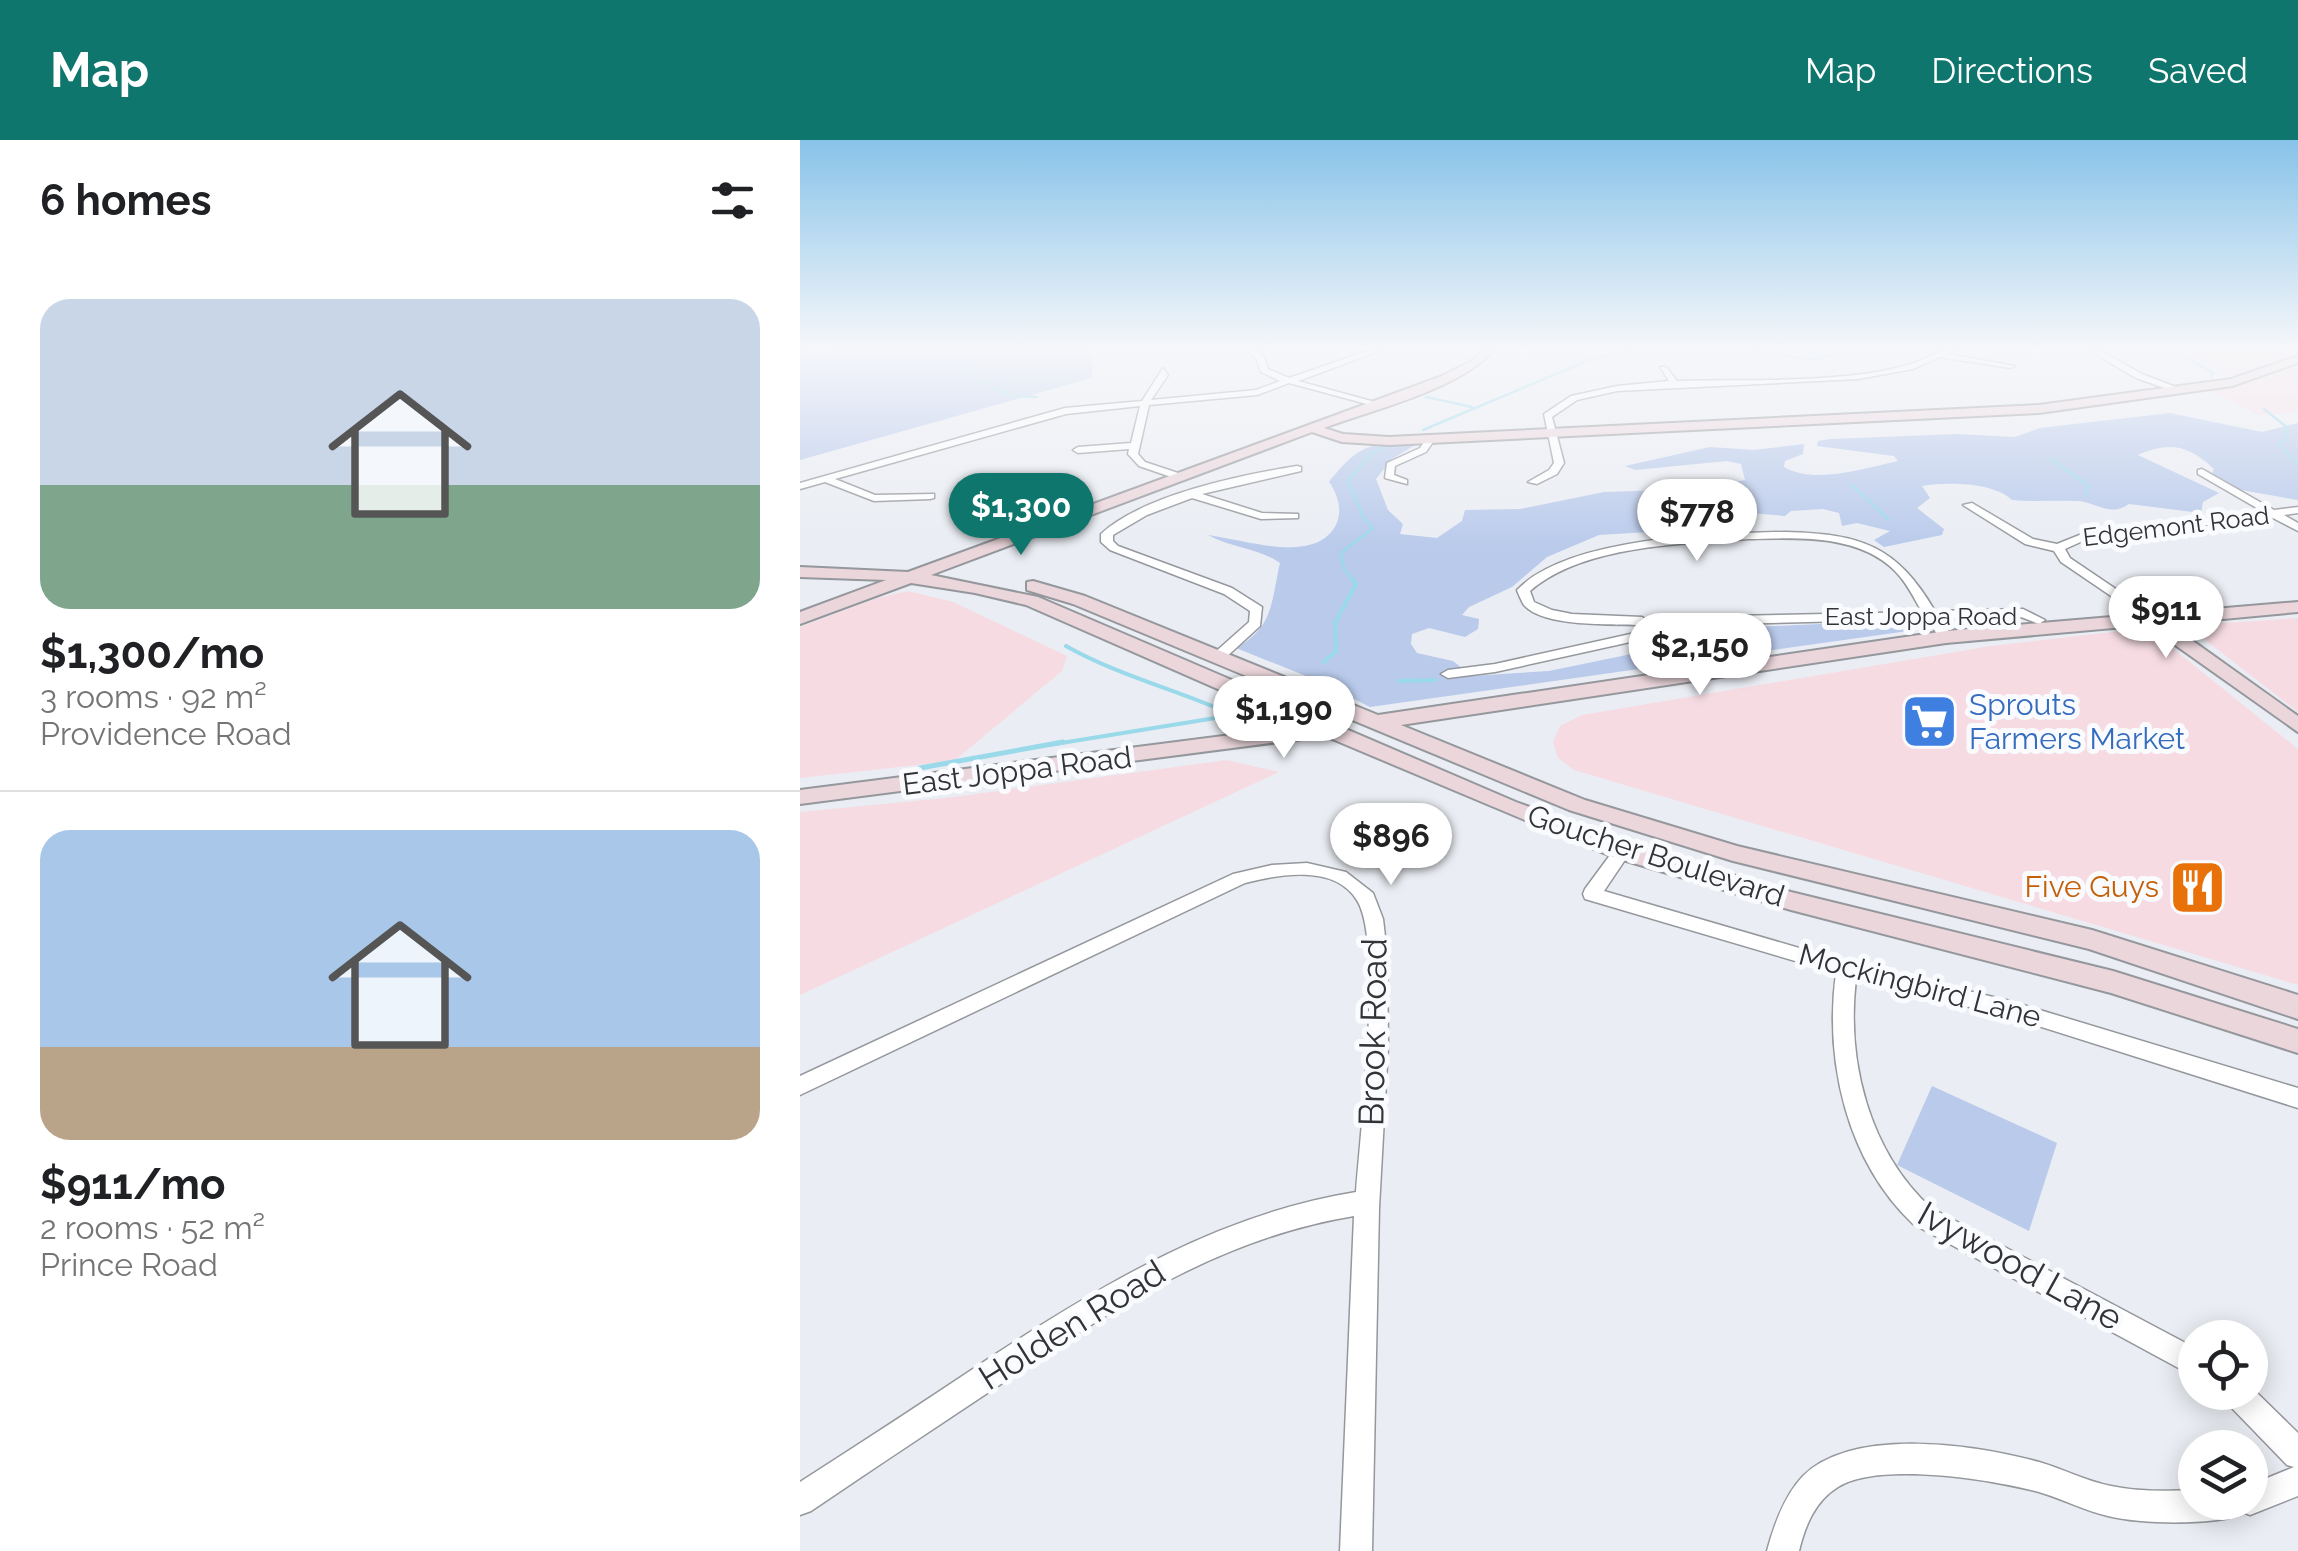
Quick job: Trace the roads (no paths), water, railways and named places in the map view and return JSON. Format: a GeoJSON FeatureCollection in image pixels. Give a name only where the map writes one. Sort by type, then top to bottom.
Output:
{"type":"FeatureCollection","features":[{"type":"Feature","properties":{"kind":"main road"},"geometry":{"type":"LineString","coordinates":[[800,618],[1345,416]]}},
{"type":"Feature","properties":{"kind":"main road"},"geometry":{"type":"LineString","coordinates":[[1242,454],[1310,441],[1915,416]]}},
{"type":"Feature","properties":{"kind":"main road"},"geometry":{"type":"LineString","coordinates":[[1312,428],[1358,436],[1430,438]]}},
{"type":"Feature","properties":{"kind":"main road"},"geometry":{"type":"LineString","coordinates":[[1312,428],[1330,436],[1370,440]]}},
{"type":"Feature","properties":{"kind":"main road"},"geometry":{"type":"LineString","coordinates":[[872,564],[981,552]]}},
{"type":"Feature","properties":{"kind":"main road"},"geometry":{"type":"LineString","coordinates":[[979,574],[973,562],[981,552]]}},
{"type":"Feature","properties":{"kind":"main road","name":"Goucher Boulevard"},"geometry":{"type":"LineString","coordinates":[[800,563],[936,568],[979,574],[1079,600],[1529,788],[1751,857],[2092,940],[2298,1007]]}},
{"type":"Feature","properties":{"kind":"main road","name":"Goucher Boulevard"},"geometry":{"type":"LineString","coordinates":[[800,572],[851,572],[956,583],[1048,607],[1326,729],[1622,851],[1792,901],[2113,982],[2298,1041]]}},
{"type":"Feature","properties":{"kind":"main road"},"geometry":{"type":"LineString","coordinates":[[851,572],[861,587],[858,596]]}},
{"type":"Feature","properties":{"kind":"main road"},"geometry":{"type":"LineString","coordinates":[[858,596],[956,583]]}},
{"type":"Feature","properties":{"kind":"main road","name":"East Joppa Road"},"geometry":{"type":"LineString","coordinates":[[800,796],[1236,742],[1946,636],[2298,596]]}},
{"type":"Feature","properties":{"kind":"main road","name":"East Joppa Road"},"geometry":{"type":"LineString","coordinates":[[1946,636],[1961,630],[2038,620],[2298,607]]}},
{"type":"Feature","properties":{"kind":"main road"},"geometry":{"type":"LineString","coordinates":[[2142,613],[2298,726]]}},
{"type":"Feature","properties":{"kind":"main road"},"geometry":{"type":"LineString","coordinates":[[2172,616],[2210,659]]}},
{"type":"Feature","properties":{"kind":"main road"},"geometry":{"type":"LineString","coordinates":[[1236,742],[1269,723],[1277,707]]}},
{"type":"Feature","properties":{"kind":"main road"},"geometry":{"type":"LineString","coordinates":[[1445,752],[1434,738],[1434,730],[1448,717],[1469,708]]}},
{"type":"Feature","properties":{"kind":"street"},"geometry":{"type":"LineString","coordinates":[[800,486],[1047,416]]}},
{"type":"Feature","properties":{"kind":"street"},"geometry":{"type":"LineString","coordinates":[[1142,416],[1133,454],[1142,464],[1180,478]]}},
{"type":"Feature","properties":{"kind":"street"},"geometry":{"type":"LineString","coordinates":[[1532,482],[1553,472],[1559,463],[1547,416]]}},
{"type":"Feature","properties":{"kind":"street"},"geometry":{"type":"LineString","coordinates":[[1402,482],[1388,476],[1390,465],[1423,450],[1430,438]]}},
{"type":"Feature","properties":{"kind":"street"},"geometry":{"type":"LineString","coordinates":[[1078,450],[1134,446]]}},
{"type":"Feature","properties":{"kind":"street"},"geometry":{"type":"LineString","coordinates":[[1208,653],[1245,632],[1257,610],[1247,600],[1114,548],[1105,538],[1111,529],[1134,517],[1194,495],[1252,475],[1297,468]]}},
{"type":"Feature","properties":{"kind":"street"},"geometry":{"type":"LineString","coordinates":[[2202,472],[2298,528]]}},
{"type":"Feature","properties":{"kind":"street"},"geometry":{"type":"LineString","coordinates":[[826,479],[874,498],[930,496]]}},
{"type":"Feature","properties":{"kind":"street"},"geometry":{"type":"LineString","coordinates":[[1194,495],[1261,516],[1294,516]]}},
{"type":"Feature","properties":{"kind":"street"},"geometry":{"type":"LineString","coordinates":[[1968,505],[2030,542],[2058,548],[2065,560],[2142,613]]}},
{"type":"Feature","properties":{"kind":"street","name":"Edgemont Road"},"geometry":{"type":"LineString","coordinates":[[2058,548],[2074,538],[2298,510]]}},
{"type":"Feature","properties":{"kind":"street"},"geometry":{"type":"LineString","coordinates":[[1654,633],[1642,621],[1548,614],[1528,604],[1523,590],[1538,575],[1591,554],[1804,535],[1847,542],[1892,562],[1910,579],[1930,618],[1946,636]]}},
{"type":"Feature","properties":{"kind":"street","name":"East Joppa Road"},"geometry":{"type":"LineString","coordinates":[[1448,674],[1494,668],[1654,633],[1747,619],[2023,613],[2038,620]]}},
{"type":"Feature","properties":{"kind":"street"},"geometry":{"type":"LineString","coordinates":[[1208,653],[1245,632]]}},
{"type":"Feature","properties":{"kind":"street","name":"Mockingbird Lane"},"geometry":{"type":"LineString","coordinates":[[1622,851],[1592,894],[1847,968],[2010,1009],[2298,1098]]}},
{"type":"Feature","properties":{"kind":"street","name":"Brook Road"},"geometry":{"type":"LineString","coordinates":[[800,1086],[1238,878],[1278,869],[1316,870],[1355,886],[1372,909],[1376,929],[1377,1045],[1367,1202],[1356,1551]]}},
{"type":"Feature","properties":{"kind":"street","name":"Ivywood Lane"},"geometry":{"type":"LineString","coordinates":[[1847,968],[1840,1013],[1848,1070],[1874,1155],[1894,1190],[1922,1216],[2178,1354]]}},
{"type":"Feature","properties":{"kind":"street","name":"Holden Road"},"geometry":{"type":"LineString","coordinates":[[800,1500],[1033,1346],[1196,1250],[1285,1215],[1367,1202]]}},
{"type":"Feature","properties":{"kind":"street"},"geometry":{"type":"LineString","coordinates":[[2254,1410],[2298,1454]]}},
{"type":"Feature","properties":{"kind":"street"},"geometry":{"type":"LineString","coordinates":[[1784,1551],[1788,1530],[1804,1498],[1820,1482],[1854,1466],[1932,1459],[2032,1475],[2121,1503],[2178,1507]]}},
{"type":"Feature","properties":{"kind":"street"},"geometry":{"type":"LineString","coordinates":[[2268,1493],[2298,1481]]}},
{"type":"Feature","properties":{"kind":"waterway"},"geometry":{"type":"LineString","coordinates":[[1423,430],[1457,416]]}},
{"type":"Feature","properties":{"kind":"waterway"},"geometry":{"type":"LineString","coordinates":[[2273,416],[2288,428],[2284,431],[2287,439],[2279,444],[2298,465]]}},
{"type":"Feature","properties":{"kind":"waterway"},"geometry":{"type":"LineString","coordinates":[[1354,581],[1344,569],[1341,553],[1373,528],[1364,518],[1348,481],[1372,453],[1384,447]]}},
{"type":"Feature","properties":{"kind":"waterway"},"geometry":{"type":"LineString","coordinates":[[2050,459],[2088,485],[2086,496]]}},
{"type":"Feature","properties":{"kind":"waterway"},"geometry":{"type":"LineString","coordinates":[[1851,484],[1888,519]]}},
{"type":"Feature","properties":{"kind":"waterway"},"geometry":{"type":"LineString","coordinates":[[1324,662],[1336,651],[1335,623],[1356,584],[1352,579]]}},
{"type":"Feature","properties":{"kind":"waterway"},"geometry":{"type":"LineString","coordinates":[[1066,646],[1231,714]]}},
{"type":"Feature","properties":{"kind":"waterway"},"geometry":{"type":"LineString","coordinates":[[1399,681],[1435,680]]}},
{"type":"Feature","properties":{"kind":"waterway"},"geometry":{"type":"LineString","coordinates":[[1049,745],[1234,715]]}},
{"type":"Feature","properties":{"kind":"waterway"},"geometry":{"type":"LineString","coordinates":[[920,768],[1063,742]]}},
{"type":"Feature","properties":{"kind":"place","name":"Sprouts Farmers Market"},"geometry":{"type":"Point","coordinates":[1930,722]}},
{"type":"Feature","properties":{"kind":"place","name":"Five Guys"},"geometry":{"type":"Point","coordinates":[2198,887]}}]}
